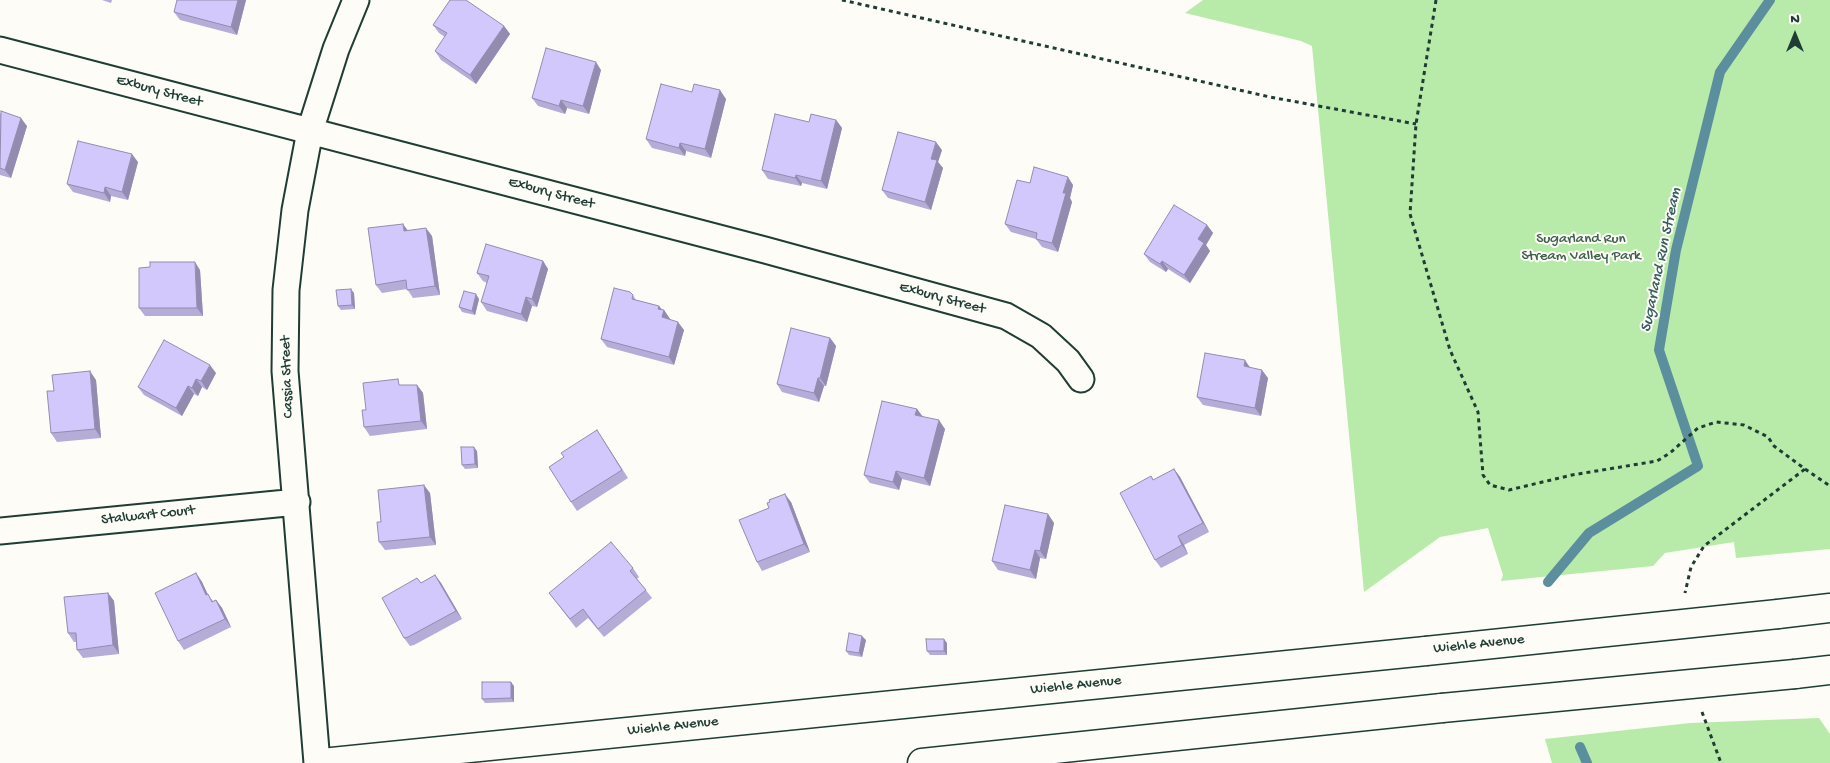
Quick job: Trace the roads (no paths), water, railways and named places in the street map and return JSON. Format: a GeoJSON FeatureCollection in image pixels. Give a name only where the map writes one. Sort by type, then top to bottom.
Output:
{"type":"FeatureCollection","features":[{"type":"Feature","properties":{"kind":"main road","name":"Wiehle Avenue"},"geometry":{"type":"LineString","coordinates":[[322,763],[1830,608]]}},
{"type":"Feature","properties":{"kind":"main road"},"geometry":{"type":"LineString","coordinates":[[922,763],[1442,708],[1830,670]]}},
{"type":"Feature","properties":{"kind":"street","name":"Cassia Street"},"geometry":{"type":"LineString","coordinates":[[317,763],[285,371],[286,290],[294,210],[310,131],[336,49],[356,0]]}},
{"type":"Feature","properties":{"kind":"street","name":"Exbury Street"},"geometry":{"type":"LineString","coordinates":[[0,50],[765,250],[1006,316],[1041,336],[1068,361],[1081,379]]}},
{"type":"Feature","properties":{"kind":"street","name":"Stalwart Court"},"geometry":{"type":"LineString","coordinates":[[0,531],[297,502]]}},
{"type":"Feature","properties":{"kind":"waterway","name":"Sugarland Run Stream"},"geometry":{"type":"LineString","coordinates":[[1548,582],[1589,533],[1698,466],[1659,350],[1676,250],[1720,72],[1770,0]]}},
{"type":"Feature","properties":{"kind":"waterway","name":"Sugarland Run Stream"},"geometry":{"type":"LineString","coordinates":[[1580,747],[1587,763]]}},
{"type":"Feature","properties":{"kind":"park label","name":"Sugarland Run Stream Valley Park"},"geometry":{"type":"Point","coordinates":[1581,248]}}]}
